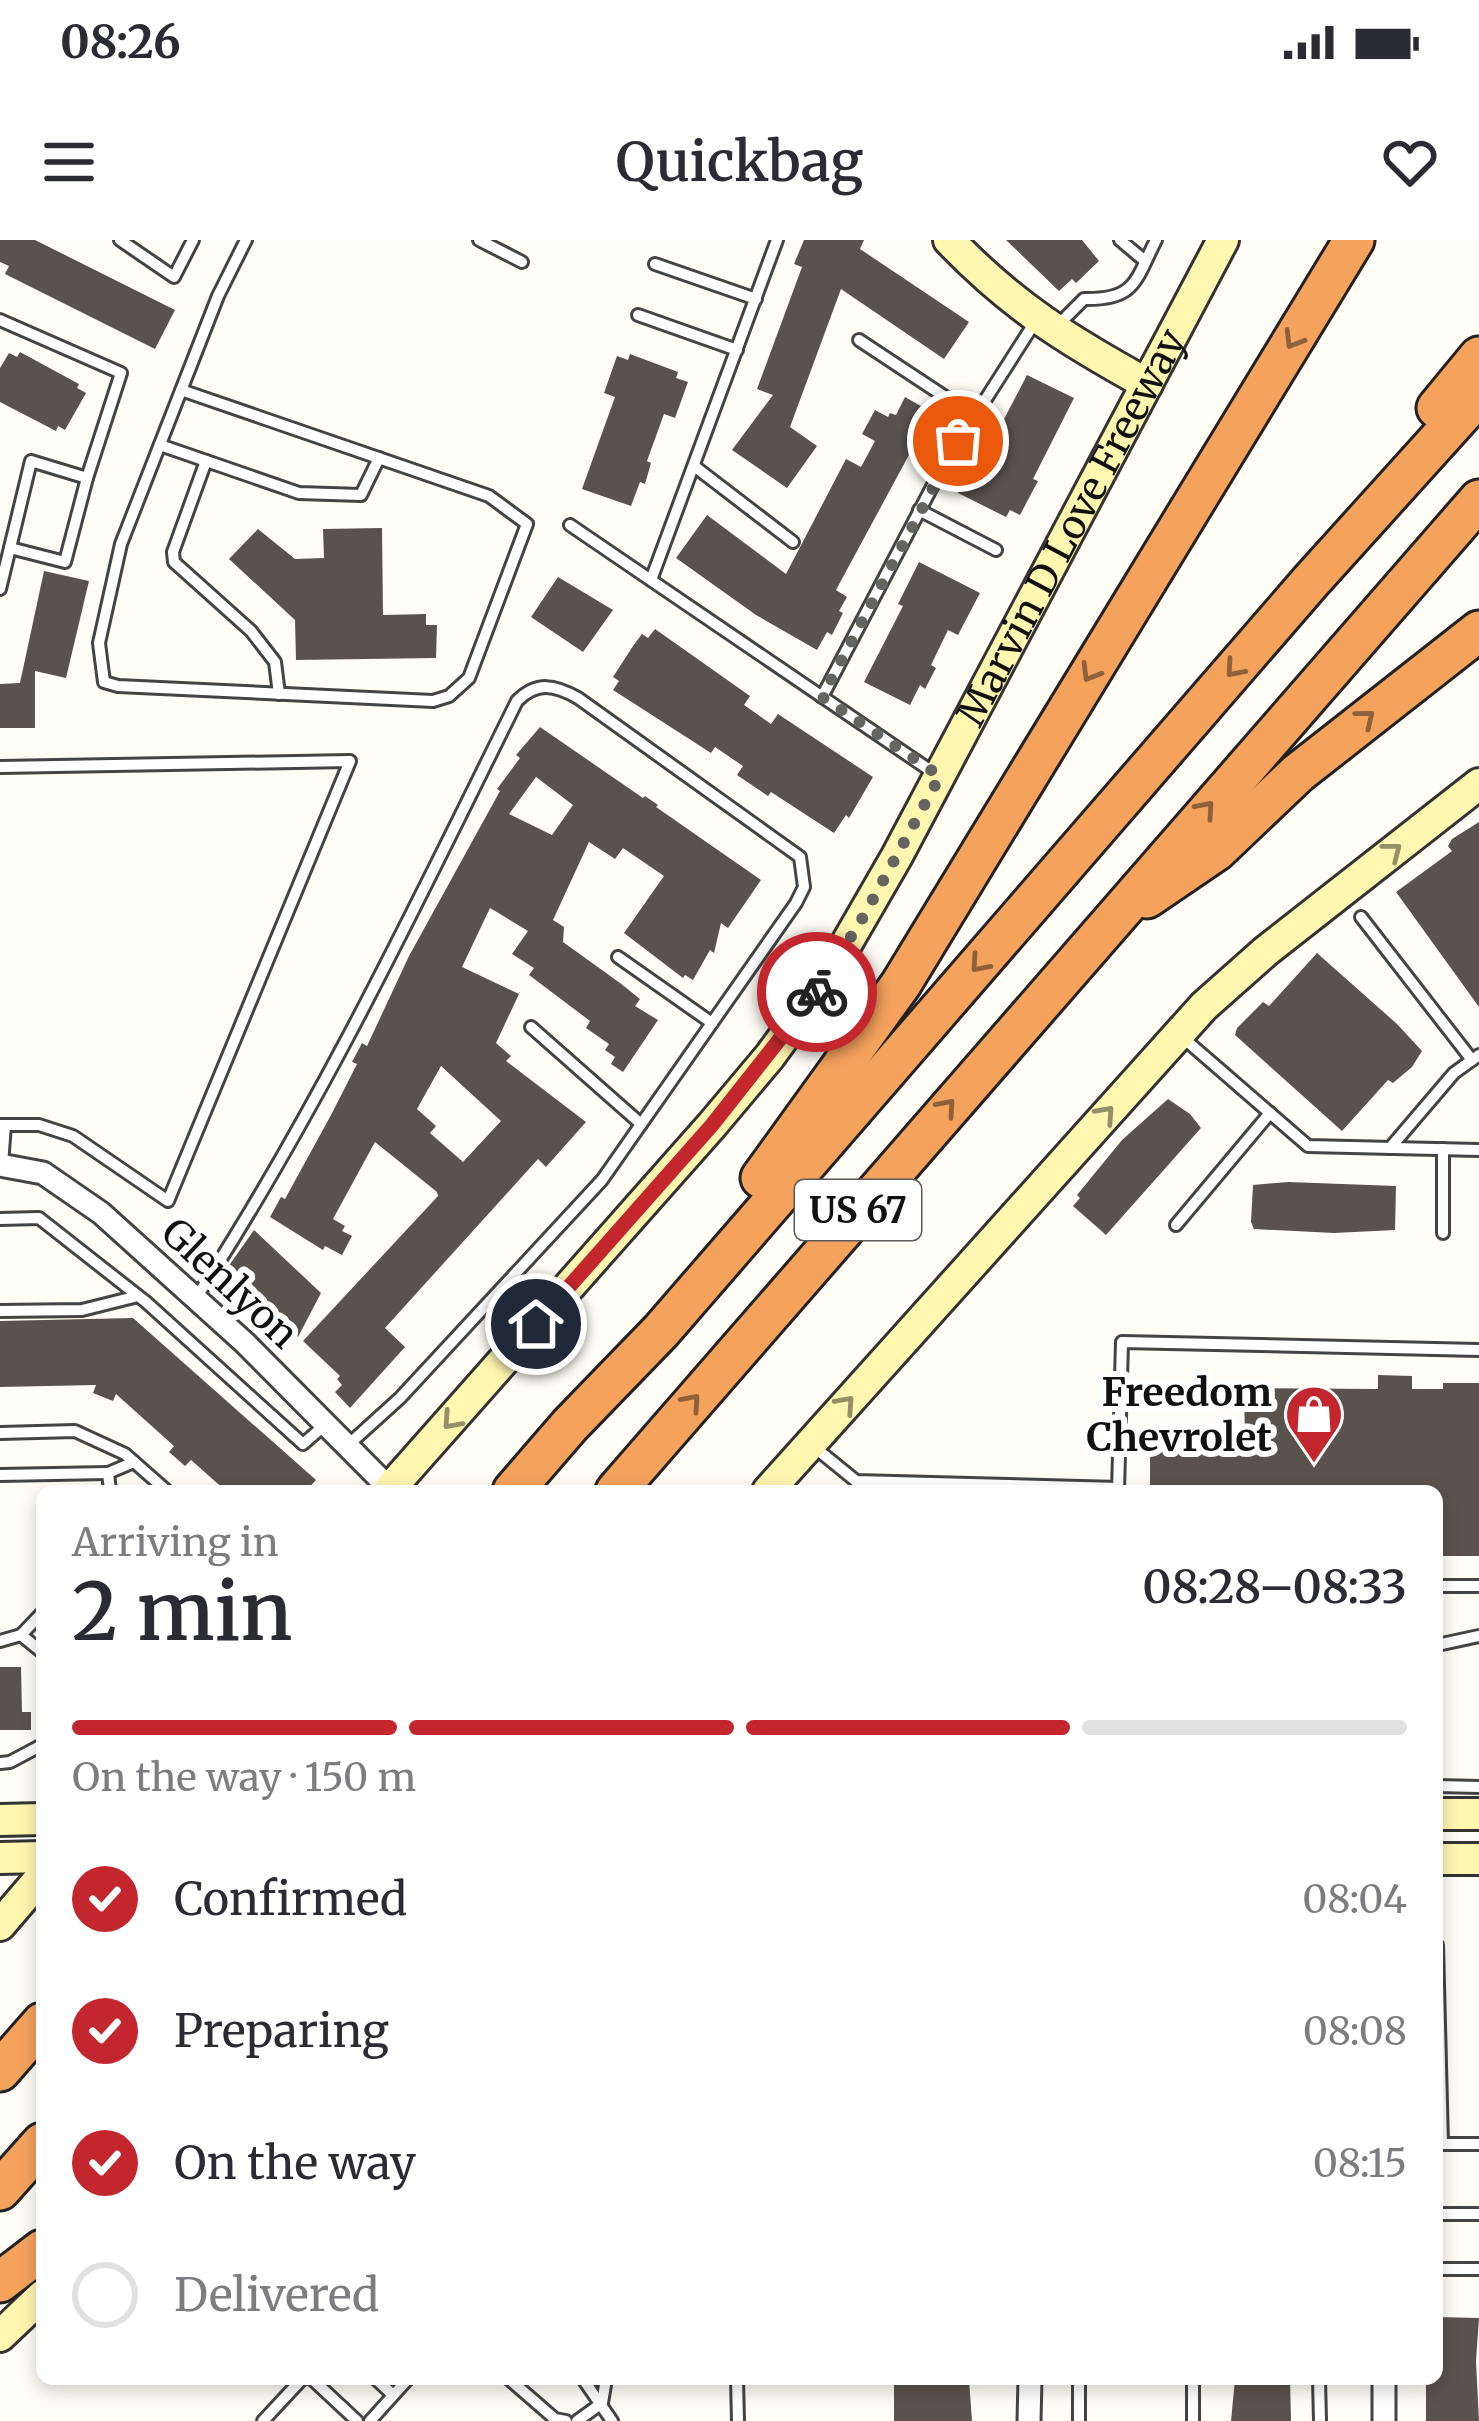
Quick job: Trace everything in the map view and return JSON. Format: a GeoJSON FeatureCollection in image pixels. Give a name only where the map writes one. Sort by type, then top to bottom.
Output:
{"type":"FeatureCollection","features":[{"type":"Feature","properties":{"kind":"highway"},"geometry":{"type":"LineString","coordinates":[[570,1425],[648,1315],[777,1159],[901,984],[1354,240]]}},
{"type":"Feature","properties":{"kind":"highway"},"geometry":{"type":"LineString","coordinates":[[1311,581],[1386,467],[1479,357]]}},
{"type":"Feature","properties":{"kind":"highway","name":"US 67"},"geometry":{"type":"LineString","coordinates":[[518,1485],[662,1331],[1311,581],[1479,395]]}},
{"type":"Feature","properties":{"kind":"highway","name":"US 67"},"geometry":{"type":"LineString","coordinates":[[621,1485],[1479,500]]}},
{"type":"Feature","properties":{"kind":"highway"},"geometry":{"type":"LineString","coordinates":[[1102,929],[1216,851],[1298,773],[1479,631]]}},
{"type":"Feature","properties":{"kind":"highway"},"geometry":{"type":"LineString","coordinates":[[0,2071],[36,2031]]}},
{"type":"Feature","properties":{"kind":"highway"},"geometry":{"type":"LineString","coordinates":[[0,2190],[36,2150]]}},
{"type":"Feature","properties":{"kind":"highway"},"geometry":{"type":"LineString","coordinates":[[0,2282],[36,2255]]}},
{"type":"Feature","properties":{"kind":"main road"},"geometry":{"type":"LineString","coordinates":[[949,240],[990,284],[1046,326],[1147,384]]}},
{"type":"Feature","properties":{"kind":"main road","name":"Marvin D Love Freeway"},"geometry":{"type":"LineString","coordinates":[[393,1485],[770,1056],[826,979],[940,776],[1223,240]]}},
{"type":"Feature","properties":{"kind":"main road"},"geometry":{"type":"LineString","coordinates":[[773,1485],[1179,1034],[1266,951],[1479,784]]}},
{"type":"Feature","properties":{"kind":"main road"},"geometry":{"type":"LineString","coordinates":[[1443,1814],[1479,1814]]}},
{"type":"Feature","properties":{"kind":"main road"},"geometry":{"type":"LineString","coordinates":[[0,1820],[36,1819]]}},
{"type":"Feature","properties":{"kind":"main road"},"geometry":{"type":"LineString","coordinates":[[0,1858],[36,1857]]}},
{"type":"Feature","properties":{"kind":"main road"},"geometry":{"type":"LineString","coordinates":[[1443,1858],[1479,1859]]}},
{"type":"Feature","properties":{"kind":"main road"},"geometry":{"type":"LineString","coordinates":[[0,1925],[36,1883]]}},
{"type":"Feature","properties":{"kind":"main road"},"geometry":{"type":"LineString","coordinates":[[0,2336],[36,2302]]}},
{"type":"Feature","properties":{"kind":"street","name":"Glenlyon"},"geometry":{"type":"LineString","coordinates":[[1,1165],[43,1173],[66,1187],[196,1298],[384,1485]]}},
{"type":"Feature","properties":{"kind":"street"},"geometry":{"type":"LineString","coordinates":[[1029,2421],[1030,2385]]}},
{"type":"Feature","properties":{"kind":"street"},"geometry":{"type":"LineString","coordinates":[[1384,2385],[1384,2421]]}},
{"type":"Feature","properties":{"kind":"lane"},"geometry":{"type":"LineString","coordinates":[[120,240],[174,277],[193,240]]}},
{"type":"Feature","properties":{"kind":"lane"},"geometry":{"type":"LineString","coordinates":[[181,390],[489,496],[527,524],[469,678],[448,696],[433,701],[104,682],[99,644],[121,544],[160,445],[181,390],[218,296],[246,240]]}},
{"type":"Feature","properties":{"kind":"lane"},"geometry":{"type":"LineString","coordinates":[[479,240],[522,262]]}},
{"type":"Feature","properties":{"kind":"lane"},"geometry":{"type":"LineString","coordinates":[[651,580],[777,240]]}},
{"type":"Feature","properties":{"kind":"lane"},"geometry":{"type":"LineString","coordinates":[[1120,240],[1145,262]]}},
{"type":"Feature","properties":{"kind":"lane"},"geometry":{"type":"LineString","coordinates":[[822,697],[919,510],[974,416],[1046,326],[1084,299],[1120,297],[1135,284],[1156,240]]}},
{"type":"Feature","properties":{"kind":"lane"},"geometry":{"type":"LineString","coordinates":[[655,264],[756,299]]}},
{"type":"Feature","properties":{"kind":"lane"},"geometry":{"type":"LineString","coordinates":[[638,315],[737,350]]}},
{"type":"Feature","properties":{"kind":"lane"},"geometry":{"type":"LineString","coordinates":[[0,320],[121,373],[65,562],[10,548]]}},
{"type":"Feature","properties":{"kind":"lane"},"geometry":{"type":"LineString","coordinates":[[860,340],[974,416]]}},
{"type":"Feature","properties":{"kind":"lane"},"geometry":{"type":"LineString","coordinates":[[160,445],[298,493],[361,495],[379,458]]}},
{"type":"Feature","properties":{"kind":"lane"},"geometry":{"type":"LineString","coordinates":[[0,589],[31,461],[87,478]]}},
{"type":"Feature","properties":{"kind":"lane"},"geometry":{"type":"LineString","coordinates":[[206,461],[172,552],[174,562],[251,632],[275,662],[279,694]]}},
{"type":"Feature","properties":{"kind":"lane"},"geometry":{"type":"LineString","coordinates":[[694,466],[793,542]]}},
{"type":"Feature","properties":{"kind":"lane"},"geometry":{"type":"LineString","coordinates":[[919,510],[996,550]]}},
{"type":"Feature","properties":{"kind":"lane"},"geometry":{"type":"LineString","coordinates":[[570,525],[940,776]]}},
{"type":"Feature","properties":{"kind":"lane"},"geometry":{"type":"LineString","coordinates":[[196,1298],[260,1199],[424,890],[517,700],[530,688],[557,686],[578,698],[800,857],[804,887],[796,903],[586,1197],[400,1398],[347,1446]]}},
{"type":"Feature","properties":{"kind":"lane"},"geometry":{"type":"LineString","coordinates":[[0,767],[350,761],[167,1202],[73,1136],[39,1125],[2,1125],[1,1165]]}},
{"type":"Feature","properties":{"kind":"lane"},"geometry":{"type":"LineString","coordinates":[[1361,917],[1476,1058],[1454,1073],[1390,1148]]}},
{"type":"Feature","properties":{"kind":"lane"},"geometry":{"type":"LineString","coordinates":[[618,957],[712,1022]]}},
{"type":"Feature","properties":{"kind":"lane"},"geometry":{"type":"LineString","coordinates":[[531,1027],[641,1124]]}},
{"type":"Feature","properties":{"kind":"lane"},"geometry":{"type":"LineString","coordinates":[[1179,1034],[1308,1146],[1479,1150]]}},
{"type":"Feature","properties":{"kind":"lane"},"geometry":{"type":"LineString","coordinates":[[1176,1225],[1270,1113]]}},
{"type":"Feature","properties":{"kind":"lane"},"geometry":{"type":"LineString","coordinates":[[1443,1149],[1443,1233]]}},
{"type":"Feature","properties":{"kind":"lane"},"geometry":{"type":"LineString","coordinates":[[0,1219],[39,1219],[138,1296],[302,1444],[326,1424]]}},
{"type":"Feature","properties":{"kind":"lane"},"geometry":{"type":"LineString","coordinates":[[0,1311],[82,1310],[138,1296]]}},
{"type":"Feature","properties":{"kind":"lane"},"geometry":{"type":"LineString","coordinates":[[1118,1485],[1122,1342],[1479,1350]]}},
{"type":"Feature","properties":{"kind":"lane"},"geometry":{"type":"LineString","coordinates":[[0,1432],[75,1431],[134,1462],[159,1485]]}},
{"type":"Feature","properties":{"kind":"lane"},"geometry":{"type":"LineString","coordinates":[[810,1444],[856,1481],[972,1485]]}},
{"type":"Feature","properties":{"kind":"lane"},"geometry":{"type":"LineString","coordinates":[[0,1475],[108,1473],[134,1462]]}},
{"type":"Feature","properties":{"kind":"lane"},"geometry":{"type":"LineString","coordinates":[[108,1473],[109,1485]]}},
{"type":"Feature","properties":{"kind":"lane"},"geometry":{"type":"LineString","coordinates":[[1443,1586],[1479,1586]]}},
{"type":"Feature","properties":{"kind":"lane"},"geometry":{"type":"LineString","coordinates":[[0,1641],[21,1635],[36,1619]]}},
{"type":"Feature","properties":{"kind":"lane"},"geometry":{"type":"LineString","coordinates":[[21,1635],[36,1647]]}},
{"type":"Feature","properties":{"kind":"lane"},"geometry":{"type":"LineString","coordinates":[[1443,1644],[1479,1636]]}},
{"type":"Feature","properties":{"kind":"lane"},"geometry":{"type":"LineString","coordinates":[[0,1763],[36,1748]]}},
{"type":"Feature","properties":{"kind":"lane"},"geometry":{"type":"LineString","coordinates":[[1443,1786],[1479,1787]]}},
{"type":"Feature","properties":{"kind":"lane"},"geometry":{"type":"LineString","coordinates":[[1443,2144],[1479,2144]]}},
{"type":"Feature","properties":{"kind":"lane"},"geometry":{"type":"LineString","coordinates":[[1443,2214],[1479,2215]]}},
{"type":"Feature","properties":{"kind":"lane"},"geometry":{"type":"LineString","coordinates":[[1443,2269],[1479,2269]]}},
{"type":"Feature","properties":{"kind":"lane"},"geometry":{"type":"LineString","coordinates":[[263,2421],[296,2385]]}},
{"type":"Feature","properties":{"kind":"lane"},"geometry":{"type":"LineString","coordinates":[[319,2385],[358,2421]]}},
{"type":"Feature","properties":{"kind":"lane"},"geometry":{"type":"LineString","coordinates":[[382,2385],[393,2395]]}},
{"type":"Feature","properties":{"kind":"lane"},"geometry":{"type":"LineString","coordinates":[[370,2421],[402,2385]]}},
{"type":"Feature","properties":{"kind":"lane"},"geometry":{"type":"LineString","coordinates":[[516,2385],[555,2419],[566,2421]]}},
{"type":"Feature","properties":{"kind":"lane"},"geometry":{"type":"LineString","coordinates":[[588,2385],[612,2421]]}},
{"type":"Feature","properties":{"kind":"lane"},"geometry":{"type":"LineString","coordinates":[[577,2421],[602,2403],[605,2385]]}},
{"type":"Feature","properties":{"kind":"lane"},"geometry":{"type":"LineString","coordinates":[[737,2385],[738,2421]]}},
{"type":"Feature","properties":{"kind":"lane"},"geometry":{"type":"LineString","coordinates":[[1079,2385],[1079,2421]]}},
{"type":"Feature","properties":{"kind":"lane"},"geometry":{"type":"LineString","coordinates":[[1193,2385],[1193,2421]]}},
{"type":"Feature","properties":{"kind":"lane"},"geometry":{"type":"LineString","coordinates":[[1319,2385],[1320,2421]]}},
{"type":"Feature","properties":{"kind":"building"},"geometry":{"type":"Polygon","coordinates":[[[0,240],[35,240],[175,310],[155,349],[5,274],[9,266],[0,262],[0,240]]]}},
{"type":"Feature","properties":{"kind":"building"},"geometry":{"type":"Polygon","coordinates":[[[804,240],[864,240],[860,249],[969,322],[944,359],[841,289],[790,427],[817,446],[787,488],[732,450],[773,395],[757,389],[802,267],[794,264],[804,240]]]}},
{"type":"Feature","properties":{"kind":"building"},"geometry":{"type":"Polygon","coordinates":[[[1006,240],[1082,240],[1099,261],[1076,283],[1072,279],[1059,291],[1006,240]]]}},
{"type":"Feature","properties":{"kind":"building"},"geometry":{"type":"Polygon","coordinates":[[[20,352],[79,384],[77,388],[86,393],[65,430],[58,426],[56,431],[0,402],[0,368],[9,353],[17,357],[20,352]]]}},
{"type":"Feature","properties":{"kind":"building"},"geometry":{"type":"Polygon","coordinates":[[[630,354],[678,372],[676,378],[688,382],[675,418],[664,414],[647,461],[651,463],[645,484],[640,482],[631,506],[582,489],[615,397],[604,393],[617,356],[628,360],[630,354]]]}},
{"type":"Feature","properties":{"kind":"building"},"geometry":{"type":"Polygon","coordinates":[[[1027,375],[1074,398],[1020,515],[1010,510],[1006,517],[958,493],[962,487],[954,482],[972,447],[982,452],[985,446],[989,448],[1027,375]]]}},
{"type":"Feature","properties":{"kind":"building"},"geometry":{"type":"Polygon","coordinates":[[[905,397],[926,409],[917,426],[923,429],[836,590],[847,597],[839,611],[843,613],[832,635],[827,632],[817,650],[756,615],[676,558],[707,515],[786,574],[846,459],[861,467],[875,441],[862,434],[875,410],[888,417],[896,415],[905,397]]]}},
{"type":"Feature","properties":{"kind":"building"},"geometry":{"type":"Polygon","coordinates":[[[382,528],[383,615],[426,614],[426,625],[437,625],[436,658],[296,660],[295,620],[229,559],[258,529],[295,559],[324,558],[323,529],[382,528]]]}},
{"type":"Feature","properties":{"kind":"building"},"geometry":{"type":"Polygon","coordinates":[[[919,562],[980,593],[958,635],[948,630],[931,665],[936,668],[910,705],[864,682],[903,606],[898,604],[919,562]]]}},
{"type":"Feature","properties":{"kind":"building"},"geometry":{"type":"Polygon","coordinates":[[[44,571],[89,581],[66,678],[35,671],[35,728],[0,728],[0,684],[20,683],[44,571]]]}},
{"type":"Feature","properties":{"kind":"building"},"geometry":{"type":"Polygon","coordinates":[[[558,577],[613,610],[583,652],[531,617],[558,577]]]}},
{"type":"Feature","properties":{"kind":"building"},"geometry":{"type":"Polygon","coordinates":[[[655,629],[750,696],[744,705],[771,724],[778,714],[873,777],[849,818],[846,815],[834,833],[737,775],[743,766],[715,747],[711,753],[613,690],[619,681],[613,677],[633,646],[642,634],[648,638],[655,629]]]}},
{"type":"Feature","properties":{"kind":"building"},"geometry":{"type":"Polygon","coordinates":[[[540,727],[761,880],[728,928],[721,923],[714,953],[710,950],[693,980],[683,978],[624,933],[664,876],[623,848],[615,859],[589,842],[553,920],[564,927],[563,942],[640,999],[635,1006],[658,1020],[623,1072],[611,1064],[615,1057],[605,1050],[609,1044],[586,1028],[590,1021],[529,975],[534,968],[512,954],[528,931],[490,908],[462,967],[519,994],[496,1043],[511,1056],[506,1061],[586,1122],[546,1167],[538,1159],[385,1328],[405,1347],[350,1408],[335,1392],[342,1385],[340,1376],[303,1341],[437,1192],[375,1142],[333,1219],[352,1236],[342,1255],[325,1246],[323,1250],[270,1217],[281,1197],[285,1199],[331,1115],[357,1064],[352,1062],[362,1043],[367,1046],[497,789],[520,758],[516,755],[540,727]],[[536,777],[509,814],[552,835],[573,805],[536,777]],[[441,1066],[417,1109],[436,1126],[430,1133],[463,1162],[501,1121],[441,1066]]]}},
{"type":"Feature","properties":{"kind":"building"},"geometry":{"type":"Polygon","coordinates":[[[1479,822],[1479,1007],[1396,892],[1452,851],[1448,846],[1452,839],[1479,822]]]}},
{"type":"Feature","properties":{"kind":"building"},"geometry":{"type":"Polygon","coordinates":[[[1317,953],[1422,1051],[1412,1067],[1393,1083],[1388,1080],[1342,1131],[1235,1035],[1317,953]]]}},
{"type":"Feature","properties":{"kind":"building"},"geometry":{"type":"Polygon","coordinates":[[[1168,1099],[1201,1128],[1106,1235],[1073,1206],[1080,1198],[1077,1195],[1122,1140],[1168,1099]]]}},
{"type":"Feature","properties":{"kind":"building"},"geometry":{"type":"Polygon","coordinates":[[[1253,1185],[1396,1186],[1395,1230],[1254,1229],[1253,1185]]]}},
{"type":"Feature","properties":{"kind":"building"},"geometry":{"type":"Polygon","coordinates":[[[254,1230],[321,1293],[298,1337],[242,1286],[227,1295],[216,1284],[254,1230]]]}},
{"type":"Feature","properties":{"kind":"building"},"geometry":{"type":"Polygon","coordinates":[[[133,1318],[316,1480],[311,1485],[219,1485],[191,1460],[185,1466],[169,1452],[174,1446],[116,1394],[113,1401],[93,1393],[96,1385],[0,1387],[0,1321],[133,1318]]]}},
{"type":"Feature","properties":{"kind":"building","name":"Freedom Chevrolet"},"geometry":{"type":"Polygon","coordinates":[[[1378,1375],[1412,1376],[1412,1389],[1479,1383],[1479,1556],[1443,1556],[1443,1485],[1150,1485],[1150,1440],[1245,1440],[1244,1388],[1378,1389],[1378,1375]]]}},
{"type":"Feature","properties":{"kind":"building"},"geometry":{"type":"Polygon","coordinates":[[[0,1667],[21,1667],[22,1712],[31,1712],[31,1730],[0,1730],[0,1667]]]}},
{"type":"Feature","properties":{"kind":"building"},"geometry":{"type":"Polygon","coordinates":[[[1443,2317],[1479,2318],[1479,2421],[1426,2421],[1426,2385],[1443,2385],[1443,2317]]]}},
{"type":"Feature","properties":{"kind":"building"},"geometry":{"type":"Polygon","coordinates":[[[894,2385],[969,2385],[972,2421],[894,2421],[894,2385]]]}},
{"type":"Feature","properties":{"kind":"building"},"geometry":{"type":"Polygon","coordinates":[[[1234,2385],[1290,2385],[1291,2421],[1231,2421],[1234,2385]]]}},
{"type":"Feature","properties":{"kind":"way so far"},"geometry":{"type":"LineString","coordinates":[[817,992],[940,776],[822,697],[958,441]]}},
{"type":"Feature","properties":{"kind":"place","name":"Freedom Chevrolet"},"geometry":{"type":"Point","coordinates":[1314,1465]}},
{"type":"Feature","properties":{"kind":"route"},"geometry":{"type":"LineString","coordinates":[[536,1324],[712,1125],[817,992]]}}]}
